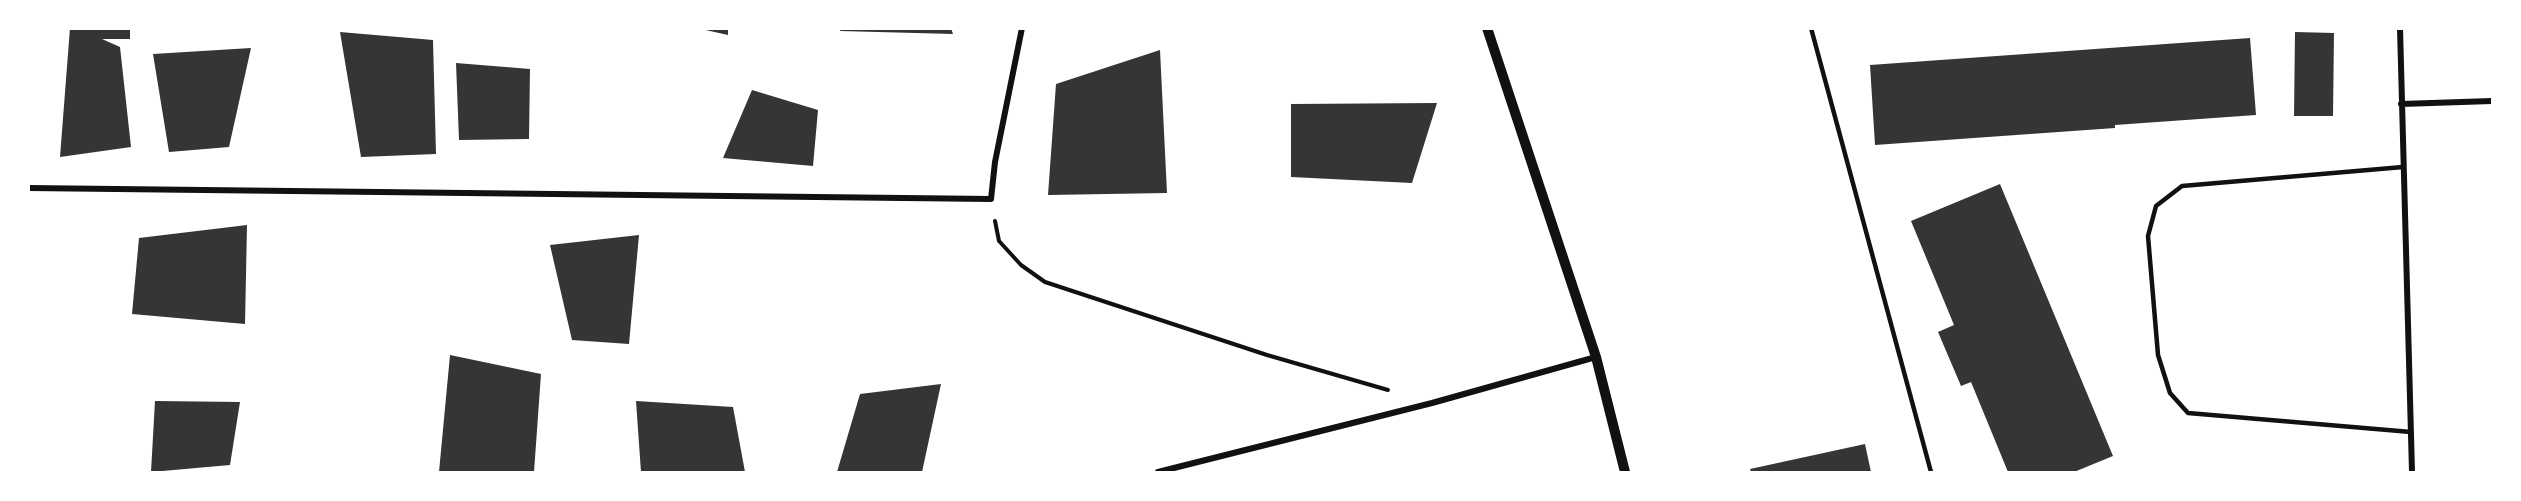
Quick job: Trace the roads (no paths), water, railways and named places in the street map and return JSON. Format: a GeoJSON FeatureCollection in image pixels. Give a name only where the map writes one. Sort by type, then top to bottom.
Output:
{"type":"FeatureCollection","features":[{"type":"Feature","properties":{"kind":"street"},"geometry":{"type":"LineString","coordinates":[[28,188],[991,199],[995,162],[1022,28]]}},
{"type":"Feature","properties":{"kind":"street"},"geometry":{"type":"LineString","coordinates":[[1487,28],[1596,357],[1625,472]]}},
{"type":"Feature","properties":{"kind":"street"},"geometry":{"type":"LineString","coordinates":[[2400,28],[2412,472]]}},
{"type":"Feature","properties":{"kind":"street"},"geometry":{"type":"LineString","coordinates":[[2401,104],[2493,101]]}},
{"type":"Feature","properties":{"kind":"street"},"geometry":{"type":"LineString","coordinates":[[1158,472],[1432,403],[1596,357]]}},
{"type":"Feature","properties":{"kind":"lane"},"geometry":{"type":"LineString","coordinates":[[1811,28],[1931,472]]}},
{"type":"Feature","properties":{"kind":"lane"},"geometry":{"type":"LineString","coordinates":[[2403,167],[2182,186],[2156,206],[2148,236],[2158,355],[2170,393],[2188,412],[2411,432]]}}]}
